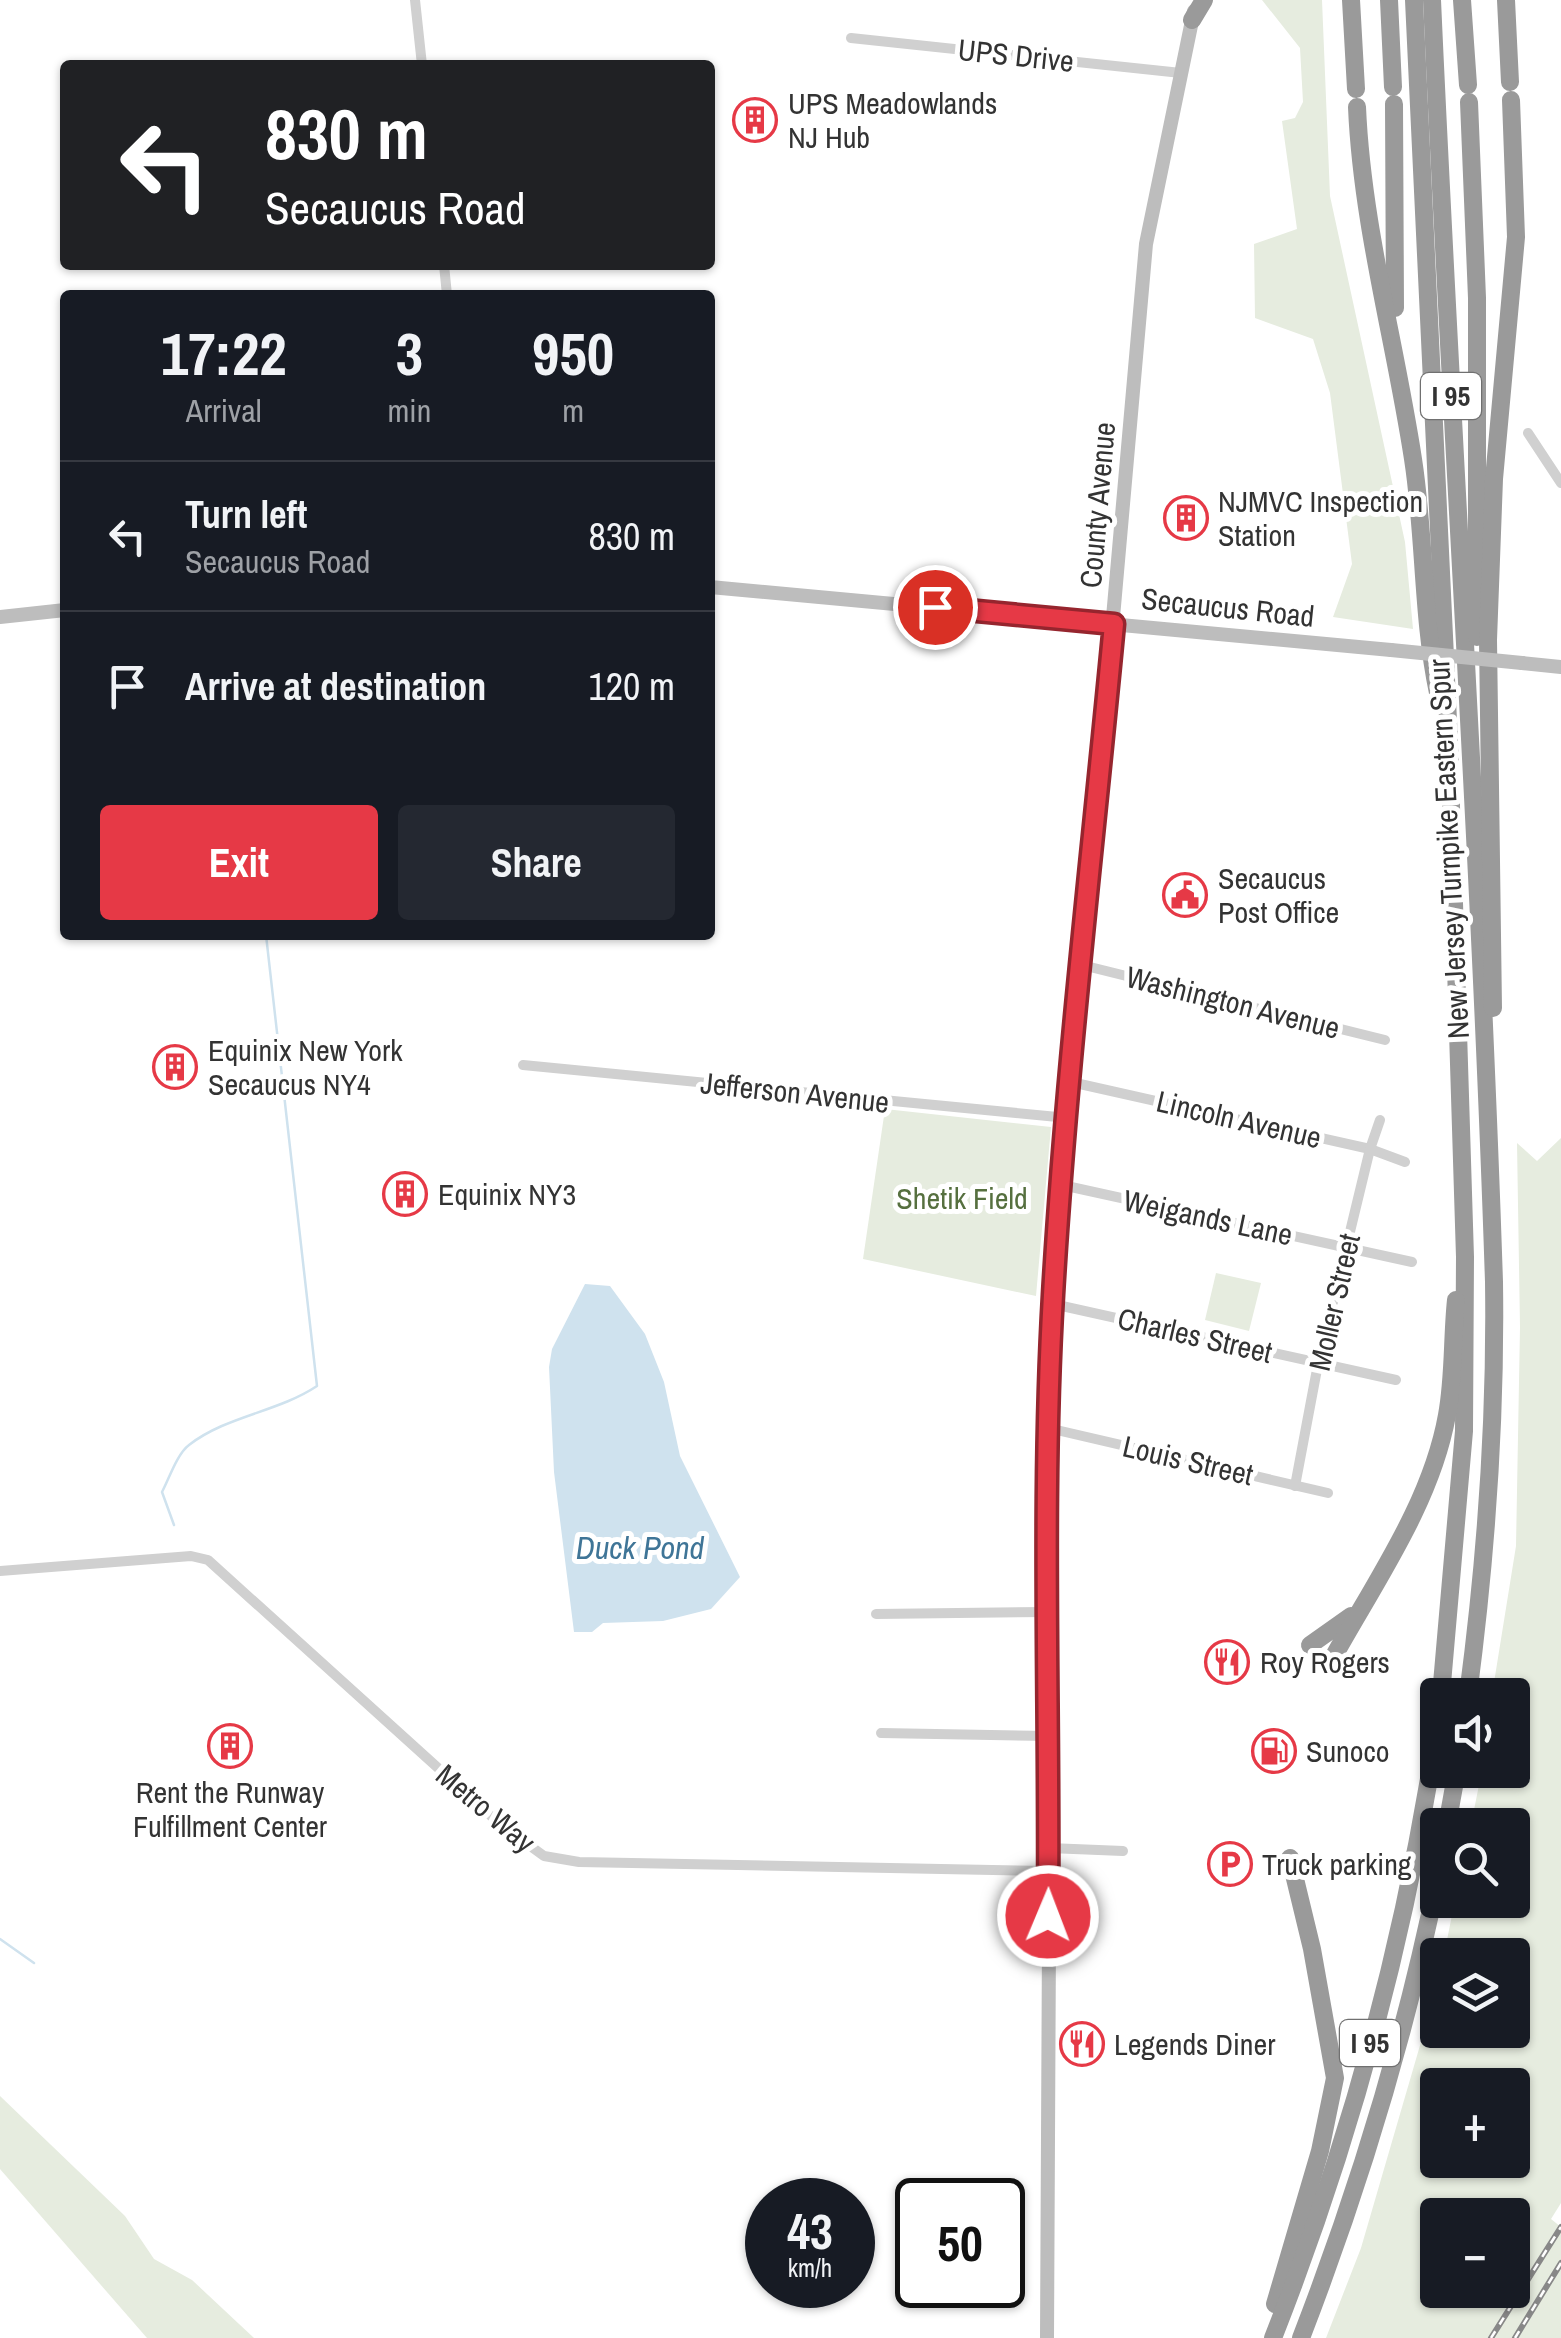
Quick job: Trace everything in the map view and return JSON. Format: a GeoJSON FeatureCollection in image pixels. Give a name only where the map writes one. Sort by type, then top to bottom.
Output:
{"type":"FeatureCollection","features":[{"type":"Feature","properties":{"kind":"highway"},"geometry":{"type":"LineString","coordinates":[[1192,20],[1204,0]]}},
{"type":"Feature","properties":{"kind":"highway"},"geometry":{"type":"LineString","coordinates":[[1351,0],[1360,170],[1396,349],[1418,491],[1434,672],[1449,742]]}},
{"type":"Feature","properties":{"kind":"highway"},"geometry":{"type":"LineString","coordinates":[[1389,0],[1396,349]]}},
{"type":"Feature","properties":{"kind":"highway","name":"New Jersey Turnpike Eastern Spur"},"geometry":{"type":"LineString","coordinates":[[1414,0],[1449,742],[1464,1215],[1464,1431],[1442,1678]]}},
{"type":"Feature","properties":{"kind":"highway","name":"New Jersey Turnpike Eastern Spur"},"geometry":{"type":"LineString","coordinates":[[1432,0],[1494,1282],[1488,1511],[1470,1678]]}},
{"type":"Feature","properties":{"kind":"highway"},"geometry":{"type":"LineString","coordinates":[[1462,0],[1477,298],[1478,730],[1472,792]]}},
{"type":"Feature","properties":{"kind":"highway"},"geometry":{"type":"LineString","coordinates":[[1486,1078],[1494,1000],[1488,689],[1492,525],[1516,237],[1506,0]]}},
{"type":"Feature","properties":{"kind":"highway"},"geometry":{"type":"LineString","coordinates":[[1329,1665],[1419,1499],[1442,1438],[1464,1215]]}},
{"type":"Feature","properties":{"kind":"highway"},"geometry":{"type":"LineString","coordinates":[[1310,1645],[1360,1609]]}},
{"type":"Feature","properties":{"kind":"highway","name":"I 95"},"geometry":{"type":"LineString","coordinates":[[1270,2338],[1322,2203],[1370,2044],[1409,1880],[1426,1788]]}},
{"type":"Feature","properties":{"kind":"highway"},"geometry":{"type":"LineString","coordinates":[[1270,2338],[1320,2151],[1335,2078],[1312,1949],[1290,1858]]}},
{"type":"Feature","properties":{"kind":"highway","name":"I 95"},"geometry":{"type":"LineString","coordinates":[[1301,2338],[1376,2120],[1429,1918]]}},
{"type":"Feature","properties":{"kind":"main road","name":"County Avenue"},"geometry":{"type":"LineString","coordinates":[[1046,2338],[1048,1428],[1053,1304],[1146,246],[1196,0]]}},
{"type":"Feature","properties":{"kind":"main road","name":"Secaucus Road"},"geometry":{"type":"LineString","coordinates":[[715,587],[1561,668]]}},
{"type":"Feature","properties":{"kind":"main road"},"geometry":{"type":"LineString","coordinates":[[0,617],[60,611]]}},
{"type":"Feature","properties":{"kind":"street"},"geometry":{"type":"LineString","coordinates":[[415,0],[421,60]]}},
{"type":"Feature","properties":{"kind":"street","name":"UPS Drive"},"geometry":{"type":"LineString","coordinates":[[851,38],[1181,73]]}},
{"type":"Feature","properties":{"kind":"street"},"geometry":{"type":"LineString","coordinates":[[1528,433],[1561,483]]}},
{"type":"Feature","properties":{"kind":"street","name":"Washington Avenue"},"geometry":{"type":"LineString","coordinates":[[1082,964],[1385,1040]]}},
{"type":"Feature","properties":{"kind":"street","name":"Jefferson Avenue"},"geometry":{"type":"LineString","coordinates":[[523,1065],[1068,1118]]}},
{"type":"Feature","properties":{"kind":"street","name":"Lincoln Avenue"},"geometry":{"type":"LineString","coordinates":[[1071,1082],[1370,1149],[1405,1162]]}},
{"type":"Feature","properties":{"kind":"street","name":"Moller Street"},"geometry":{"type":"LineString","coordinates":[[1296,1486],[1318,1364],[1380,1120]]}},
{"type":"Feature","properties":{"kind":"street","name":"Weigands Lane"},"geometry":{"type":"LineString","coordinates":[[1062,1185],[1412,1262]]}},
{"type":"Feature","properties":{"kind":"street","name":"Charles Street"},"geometry":{"type":"LineString","coordinates":[[1053,1304],[1396,1380]]}},
{"type":"Feature","properties":{"kind":"street","name":"Louis Street"},"geometry":{"type":"LineString","coordinates":[[1048,1428],[1328,1494]]}},
{"type":"Feature","properties":{"kind":"street","name":"Metro Way"},"geometry":{"type":"LineString","coordinates":[[0,1571],[191,1556],[208,1560],[500,1824],[544,1856],[579,1862],[1048,1871]]}},
{"type":"Feature","properties":{"kind":"street"},"geometry":{"type":"LineString","coordinates":[[876,1614],[1048,1612]]}},
{"type":"Feature","properties":{"kind":"street"},"geometry":{"type":"LineString","coordinates":[[881,1733],[1050,1736]]}},
{"type":"Feature","properties":{"kind":"street"},"geometry":{"type":"LineString","coordinates":[[1048,1848],[1123,1851]]}},
{"type":"Feature","properties":{"kind":"green space"},"geometry":{"type":"Polygon","coordinates":[[[1262,0],[1322,0],[1330,196],[1405,542],[1413,629],[1333,617],[1352,564],[1330,393],[1313,339],[1255,318],[1254,244],[1297,229],[1282,121],[1295,118],[1303,102],[1300,48],[1262,0]]]}},
{"type":"Feature","properties":{"kind":"green space","name":"Shetik Field"},"geometry":{"type":"Polygon","coordinates":[[[885,1109],[1051,1127],[1036,1296],[863,1259],[885,1109]]]}},
{"type":"Feature","properties":{"kind":"green space"},"geometry":{"type":"Polygon","coordinates":[[[1561,1138],[1561,2203],[1551,2219],[1561,2227],[1561,2338],[1326,2338],[1361,2248],[1420,2045],[1530,2048],[1530,1938],[1447,1938],[1451,1918],[1530,1918],[1530,1808],[1474,1808],[1478,1788],[1530,1788],[1530,1678],[1495,1678],[1516,1546],[1520,1327],[1517,1143],[1537,1161],[1561,1138]]]}},
{"type":"Feature","properties":{"kind":"green space"},"geometry":{"type":"Polygon","coordinates":[[[1216,1273],[1261,1283],[1249,1331],[1205,1320],[1216,1273]]]}},
{"type":"Feature","properties":{"kind":"green space"},"geometry":{"type":"Polygon","coordinates":[[[0,2096],[125,2216],[154,2259],[192,2280],[254,2338],[147,2338],[0,2169],[0,2096]]]}},
{"type":"Feature","properties":{"kind":"water","name":"Duck Pond"},"geometry":{"type":"Polygon","coordinates":[[[585,1284],[610,1286],[645,1334],[664,1382],[680,1456],[740,1577],[711,1609],[663,1621],[603,1623],[592,1632],[574,1632],[554,1472],[549,1367],[552,1349],[585,1284]]]}},
{"type":"Feature","properties":{"kind":"waterway"},"geometry":{"type":"LineString","coordinates":[[174,1525],[162,1492],[185,1449],[219,1427],[317,1386],[267,940]]}},
{"type":"Feature","properties":{"kind":"waterway"},"geometry":{"type":"LineString","coordinates":[[0,1939],[34,1963]]}},
{"type":"Feature","properties":{"kind":"railway"},"geometry":{"type":"LineString","coordinates":[[1491,2338],[1561,2227]]}},
{"type":"Feature","properties":{"kind":"railway"},"geometry":{"type":"LineString","coordinates":[[1515,2338],[1561,2263]]}},
{"type":"Feature","properties":{"kind":"place","name":"UPS Meadowlands NJ Hub"},"geometry":{"type":"Point","coordinates":[755,120]}},
{"type":"Feature","properties":{"kind":"place","name":"NJMVC Inspection Station"},"geometry":{"type":"Point","coordinates":[1186,518]}},
{"type":"Feature","properties":{"kind":"place","name":"Secaucus Post Office"},"geometry":{"type":"Point","coordinates":[1185,895]}},
{"type":"Feature","properties":{"kind":"place","name":"Equinix New York Secaucus NY4"},"geometry":{"type":"Point","coordinates":[175,1067]}},
{"type":"Feature","properties":{"kind":"place","name":"Equinix NY3"},"geometry":{"type":"Point","coordinates":[405,1194]}},
{"type":"Feature","properties":{"kind":"place","name":"Roy Rogers"},"geometry":{"type":"Point","coordinates":[1227,1662]}},
{"type":"Feature","properties":{"kind":"place","name":"Rent the Runway Fulfillment Center"},"geometry":{"type":"Point","coordinates":[230,1746]}},
{"type":"Feature","properties":{"kind":"place","name":"Sunoco"},"geometry":{"type":"Point","coordinates":[1274,1751]}},
{"type":"Feature","properties":{"kind":"place","name":"Truck parking"},"geometry":{"type":"Point","coordinates":[1230,1864]}},
{"type":"Feature","properties":{"kind":"place","name":"Legends Diner"},"geometry":{"type":"Point","coordinates":[1082,2044]}},
{"type":"Feature","properties":{"kind":"route"},"geometry":{"type":"LineString","coordinates":[[935,607],[1114,624],[1053,1296],[1046,1456],[1048,1916]]}}]}
